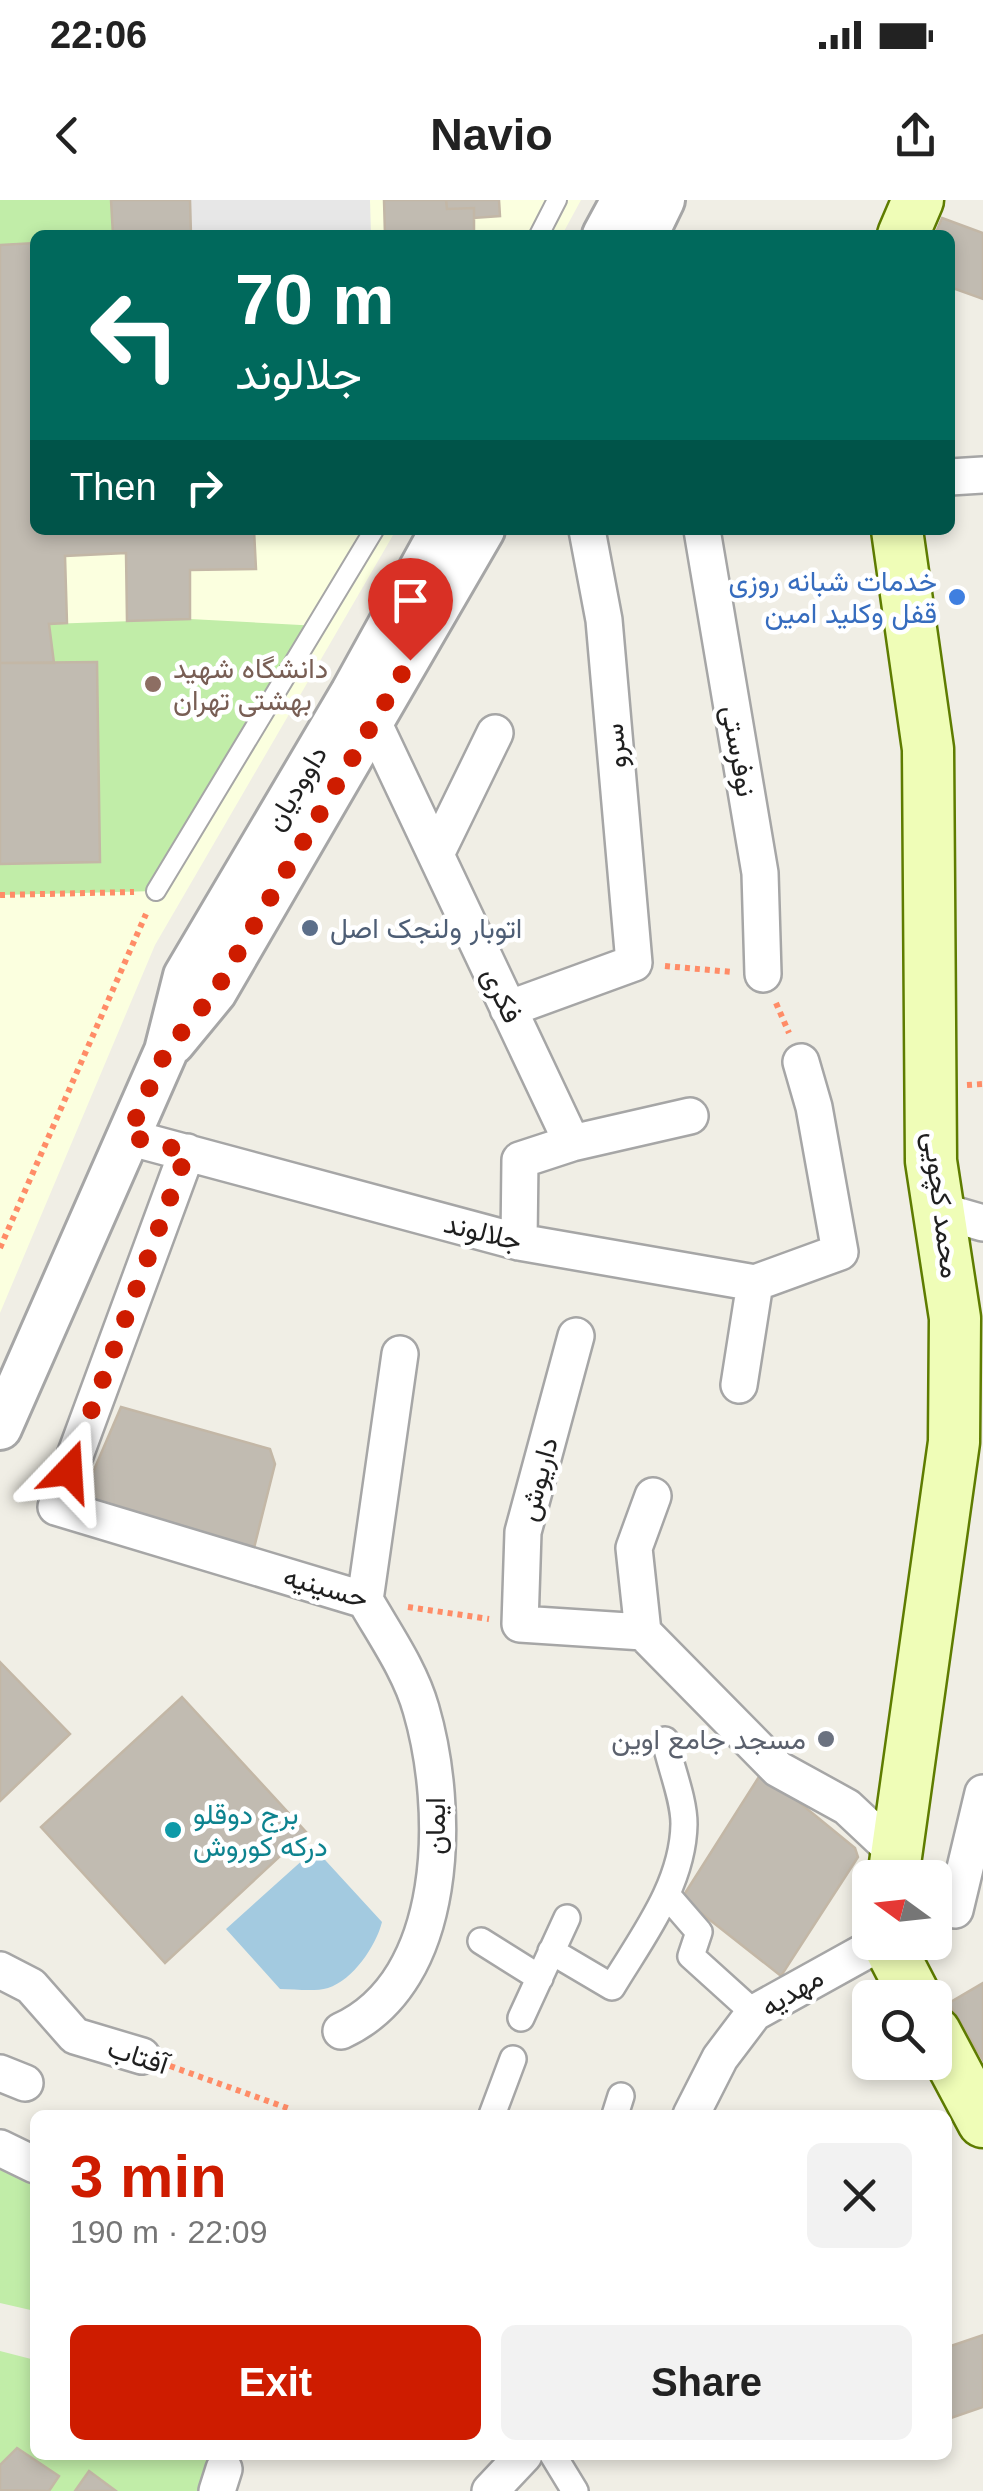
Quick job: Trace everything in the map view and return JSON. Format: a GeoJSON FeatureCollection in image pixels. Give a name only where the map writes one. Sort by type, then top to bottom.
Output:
{"type":"FeatureCollection","features":[{"type":"Feature","properties":{"kind":"main road"},"geometry":{"type":"LineString","coordinates":[[906,230],[918,200]]}},
{"type":"Feature","properties":{"kind":"main road","name":"محمد کچویی"},"geometry":{"type":"LineString","coordinates":[[896,1860],[945,1598],[954,1442],[951,1271],[960,1217],[932,1161],[928,749],[899,535]]}},
{"type":"Feature","properties":{"kind":"main road"},"geometry":{"type":"LineString","coordinates":[[952,2064],[983,2122]]}},
{"type":"Feature","properties":{"kind":"street"},"geometry":{"type":"LineString","coordinates":[[607,230],[623,200]]}},
{"type":"Feature","properties":{"kind":"street"},"geometry":{"type":"LineString","coordinates":[[648,230],[663,200]]}},
{"type":"Feature","properties":{"kind":"street"},"geometry":{"type":"LineString","coordinates":[[955,477],[983,475]]}},
{"type":"Feature","properties":{"kind":"street","name":"داوودیان"},"geometry":{"type":"LineString","coordinates":[[0,1428],[166,1051],[185,976],[352,693],[439,535]]}},
{"type":"Feature","properties":{"kind":"street","name":"داوودیان"},"geometry":{"type":"LineString","coordinates":[[166,1051],[215,992],[374,724],[480,535]]}},
{"type":"Feature","properties":{"kind":"street","name":"سرو"},"geometry":{"type":"LineString","coordinates":[[588,535],[604,620],[634,963]]}},
{"type":"Feature","properties":{"kind":"street","name":"نوفرستی"},"geometry":{"type":"LineString","coordinates":[[703,535],[760,873],[763,974]]}},
{"type":"Feature","properties":{"kind":"street","name":"فکری"},"geometry":{"type":"LineString","coordinates":[[374,724],[572,1142]]}},
{"type":"Feature","properties":{"kind":"street"},"geometry":{"type":"LineString","coordinates":[[436,854],[494,732]]}},
{"type":"Feature","properties":{"kind":"street"},"geometry":{"type":"LineString","coordinates":[[508,1009],[634,963]]}},
{"type":"Feature","properties":{"kind":"street"},"geometry":{"type":"LineString","coordinates":[[739,1385],[755,1284],[840,1252],[814,1107],[801,1062]]}},
{"type":"Feature","properties":{"kind":"street"},"geometry":{"type":"LineString","coordinates":[[520,1242],[520,1160],[572,1142],[690,1116]]}},
{"type":"Feature","properties":{"kind":"street","name":"جلالوند"},"geometry":{"type":"LineString","coordinates":[[128,1136],[520,1242],[755,1284]]}},
{"type":"Feature","properties":{"kind":"street","name":"حسینیه"},"geometry":{"type":"LineString","coordinates":[[187,1152],[56,1506],[365,1600]]}},
{"type":"Feature","properties":{"kind":"street","name":"داریوش"},"geometry":{"type":"LineString","coordinates":[[520,1624],[523,1532],[576,1336]]}},
{"type":"Feature","properties":{"kind":"street"},"geometry":{"type":"LineString","coordinates":[[365,1600],[400,1354]]}},
{"type":"Feature","properties":{"kind":"street"},"geometry":{"type":"LineString","coordinates":[[653,1496],[634,1548],[643,1632],[778,1769],[846,1807],[891,1860]]}},
{"type":"Feature","properties":{"kind":"street","name":"ایمان"},"geometry":{"type":"LineString","coordinates":[[341,2031],[376,2012],[402,1978],[427,1912],[438,1848],[436,1793],[420,1705],[365,1600]]}},
{"type":"Feature","properties":{"kind":"street"},"geometry":{"type":"LineString","coordinates":[[520,1624],[643,1632]]}},
{"type":"Feature","properties":{"kind":"street"},"geometry":{"type":"LineString","coordinates":[[551,1951],[612,1987],[668,1896],[681,1854],[684,1820],[665,1740]]}},
{"type":"Feature","properties":{"kind":"street"},"geometry":{"type":"LineString","coordinates":[[958,1909],[983,1793]]}},
{"type":"Feature","properties":{"kind":"street"},"geometry":{"type":"LineString","coordinates":[[668,1896],[699,1932],[691,1956],[754,2013]]}},
{"type":"Feature","properties":{"kind":"street"},"geometry":{"type":"LineString","coordinates":[[521,2018],[567,1918]]}},
{"type":"Feature","properties":{"kind":"street"},"geometry":{"type":"LineString","coordinates":[[481,1941],[540,1978]]}},
{"type":"Feature","properties":{"kind":"street","name":"مهدیه"},"geometry":{"type":"LineString","coordinates":[[694,2110],[720,2058],[754,2013],[852,1959]]}},
{"type":"Feature","properties":{"kind":"street","name":"آفتاب"},"geometry":{"type":"LineString","coordinates":[[0,1970],[31,1986],[75,2036],[142,2056]]}},
{"type":"Feature","properties":{"kind":"street"},"geometry":{"type":"LineString","coordinates":[[494,2110],[513,2060]]}},
{"type":"Feature","properties":{"kind":"street"},"geometry":{"type":"LineString","coordinates":[[0,2148],[30,2163]]}},
{"type":"Feature","properties":{"kind":"street"},"geometry":{"type":"LineString","coordinates":[[490,2491],[519,2460]]}},
{"type":"Feature","properties":{"kind":"street"},"geometry":{"type":"LineString","coordinates":[[556,2460],[575,2491]]}},
{"type":"Feature","properties":{"kind":"lane"},"geometry":{"type":"LineString","coordinates":[[542,230],[558,200]]}},
{"type":"Feature","properties":{"kind":"lane"},"geometry":{"type":"LineString","coordinates":[[156,891],[371,535]]}},
{"type":"Feature","properties":{"kind":"path"},"geometry":{"type":"LineString","coordinates":[[0,894],[156,891],[0,1248]]}},
{"type":"Feature","properties":{"kind":"path"},"geometry":{"type":"LineString","coordinates":[[634,963],[763,974],[801,1062]]}},
{"type":"Feature","properties":{"kind":"path","name":"حسینیه"},"geometry":{"type":"LineString","coordinates":[[365,1600],[520,1624]]}},
{"type":"Feature","properties":{"kind":"path","name":"آفتاب"},"geometry":{"type":"LineString","coordinates":[[142,2056],[290,2110]]}},
{"type":"Feature","properties":{"kind":"shaded area","name":"دانشگاه شهید بهشتی تهران"},"geometry":{"type":"Polygon","coordinates":[[[0,200],[581,200],[565,230],[30,230],[30,535],[393,535],[155,945],[0,1313],[0,200]]]}},
{"type":"Feature","properties":{"kind":"shaded area"},"geometry":{"type":"Polygon","coordinates":[[[191,200],[370,200],[371,230],[191,230],[191,200]]]}},
{"type":"Feature","properties":{"kind":"green space"},"geometry":{"type":"Polygon","coordinates":[[[0,200],[111,200],[113,230],[30,230],[30,250],[0,252],[0,200]]]}},
{"type":"Feature","properties":{"kind":"green space"},"geometry":{"type":"Polygon","coordinates":[[[190,619],[319,626],[156,891],[0,895],[0,663],[54,662],[49,624],[190,619]]]}},
{"type":"Feature","properties":{"kind":"green space"},"geometry":{"type":"Polygon","coordinates":[[[0,2163],[30,2175],[30,2310],[0,2303],[0,2163]]]}},
{"type":"Feature","properties":{"kind":"green space"},"geometry":{"type":"Polygon","coordinates":[[[0,2351],[30,2359],[30,2460],[215,2460],[206,2491],[0,2491],[0,2351]]]}},
{"type":"Feature","properties":{"kind":"water"},"geometry":{"type":"Polygon","coordinates":[[[315,1849],[382,1922],[362,1961],[337,1984],[317,1990],[280,1989],[226,1929],[315,1849]]]}},
{"type":"Feature","properties":{"kind":"building"},"geometry":{"type":"Polygon","coordinates":[[[111,200],[190,200],[191,230],[113,230],[111,200]]]}},
{"type":"Feature","properties":{"kind":"building"},"geometry":{"type":"Polygon","coordinates":[[[384,200],[446,200],[447,209],[474,208],[474,230],[385,230],[384,200]]]}},
{"type":"Feature","properties":{"kind":"building"},"geometry":{"type":"Polygon","coordinates":[[[446,200],[499,200],[500,216],[474,218],[474,208],[447,209],[446,200]]]}},
{"type":"Feature","properties":{"kind":"building"},"geometry":{"type":"Polygon","coordinates":[[[942,218],[983,233],[983,299],[955,289],[955,230],[937,230],[942,218]]]}},
{"type":"Feature","properties":{"kind":"building"},"geometry":{"type":"Polygon","coordinates":[[[30,243],[30,535],[254,535],[256,569],[190,570],[190,619],[127,621],[126,553],[65,556],[67,623],[49,624],[54,663],[0,663],[0,245],[30,243]]]}},
{"type":"Feature","properties":{"kind":"building"},"geometry":{"type":"Polygon","coordinates":[[[97,662],[100,862],[0,864],[0,663],[97,662]]]}},
{"type":"Feature","properties":{"kind":"building"},"geometry":{"type":"Polygon","coordinates":[[[121,1407],[270,1449],[275,1464],[253,1552],[94,1506],[85,1491],[121,1407]]]}},
{"type":"Feature","properties":{"kind":"building"},"geometry":{"type":"Polygon","coordinates":[[[0,1662],[70,1734],[0,1801],[0,1662]]]}},
{"type":"Feature","properties":{"kind":"building","name":"برج دوقلو درکه کوروش"},"geometry":{"type":"Polygon","coordinates":[[[182,1697],[306,1832],[165,1963],[41,1827],[182,1697]]]}},
{"type":"Feature","properties":{"kind":"building"},"geometry":{"type":"Polygon","coordinates":[[[762,1772],[855,1848],[858,1857],[852,1860],[852,1866],[781,1976],[682,1898],[762,1772]]]}},
{"type":"Feature","properties":{"kind":"building"},"geometry":{"type":"Polygon","coordinates":[[[983,1983],[983,2060],[952,2008],[952,2001],[983,1983]]]}},
{"type":"Feature","properties":{"kind":"building"},"geometry":{"type":"Polygon","coordinates":[[[983,2335],[983,2407],[952,2418],[952,2346],[983,2335]]]}},
{"type":"Feature","properties":{"kind":"building"},"geometry":{"type":"Polygon","coordinates":[[[17,2448],[59,2476],[49,2491],[0,2490],[0,2465],[17,2448]]]}},
{"type":"Feature","properties":{"kind":"building"},"geometry":{"type":"Polygon","coordinates":[[[89,2471],[116,2491],[75,2491],[89,2471]]]}},
{"type":"Feature","properties":{"kind":"place","name":"خدمات شبانه روزی قفل وکلید امین"},"geometry":{"type":"Point","coordinates":[957,597]}},
{"type":"Feature","properties":{"kind":"place","name":"دانشگاه شهید بهشتی تهران"},"geometry":{"type":"Point","coordinates":[153,684]}},
{"type":"Feature","properties":{"kind":"place","name":"اتوبار ولنجک اصل"},"geometry":{"type":"Point","coordinates":[310,928]}},
{"type":"Feature","properties":{"kind":"place","name":"مسجد جامع اوین"},"geometry":{"type":"Point","coordinates":[826,1739]}},
{"type":"Feature","properties":{"kind":"place","name":"برج دوقلو درکه کوروش"},"geometry":{"type":"Point","coordinates":[173,1830]}},
{"type":"Feature","properties":{"kind":"route"},"geometry":{"type":"LineString","coordinates":[[69,1471],[187,1152],[128,1136],[166,1051],[215,992],[410,660]]}}]}
